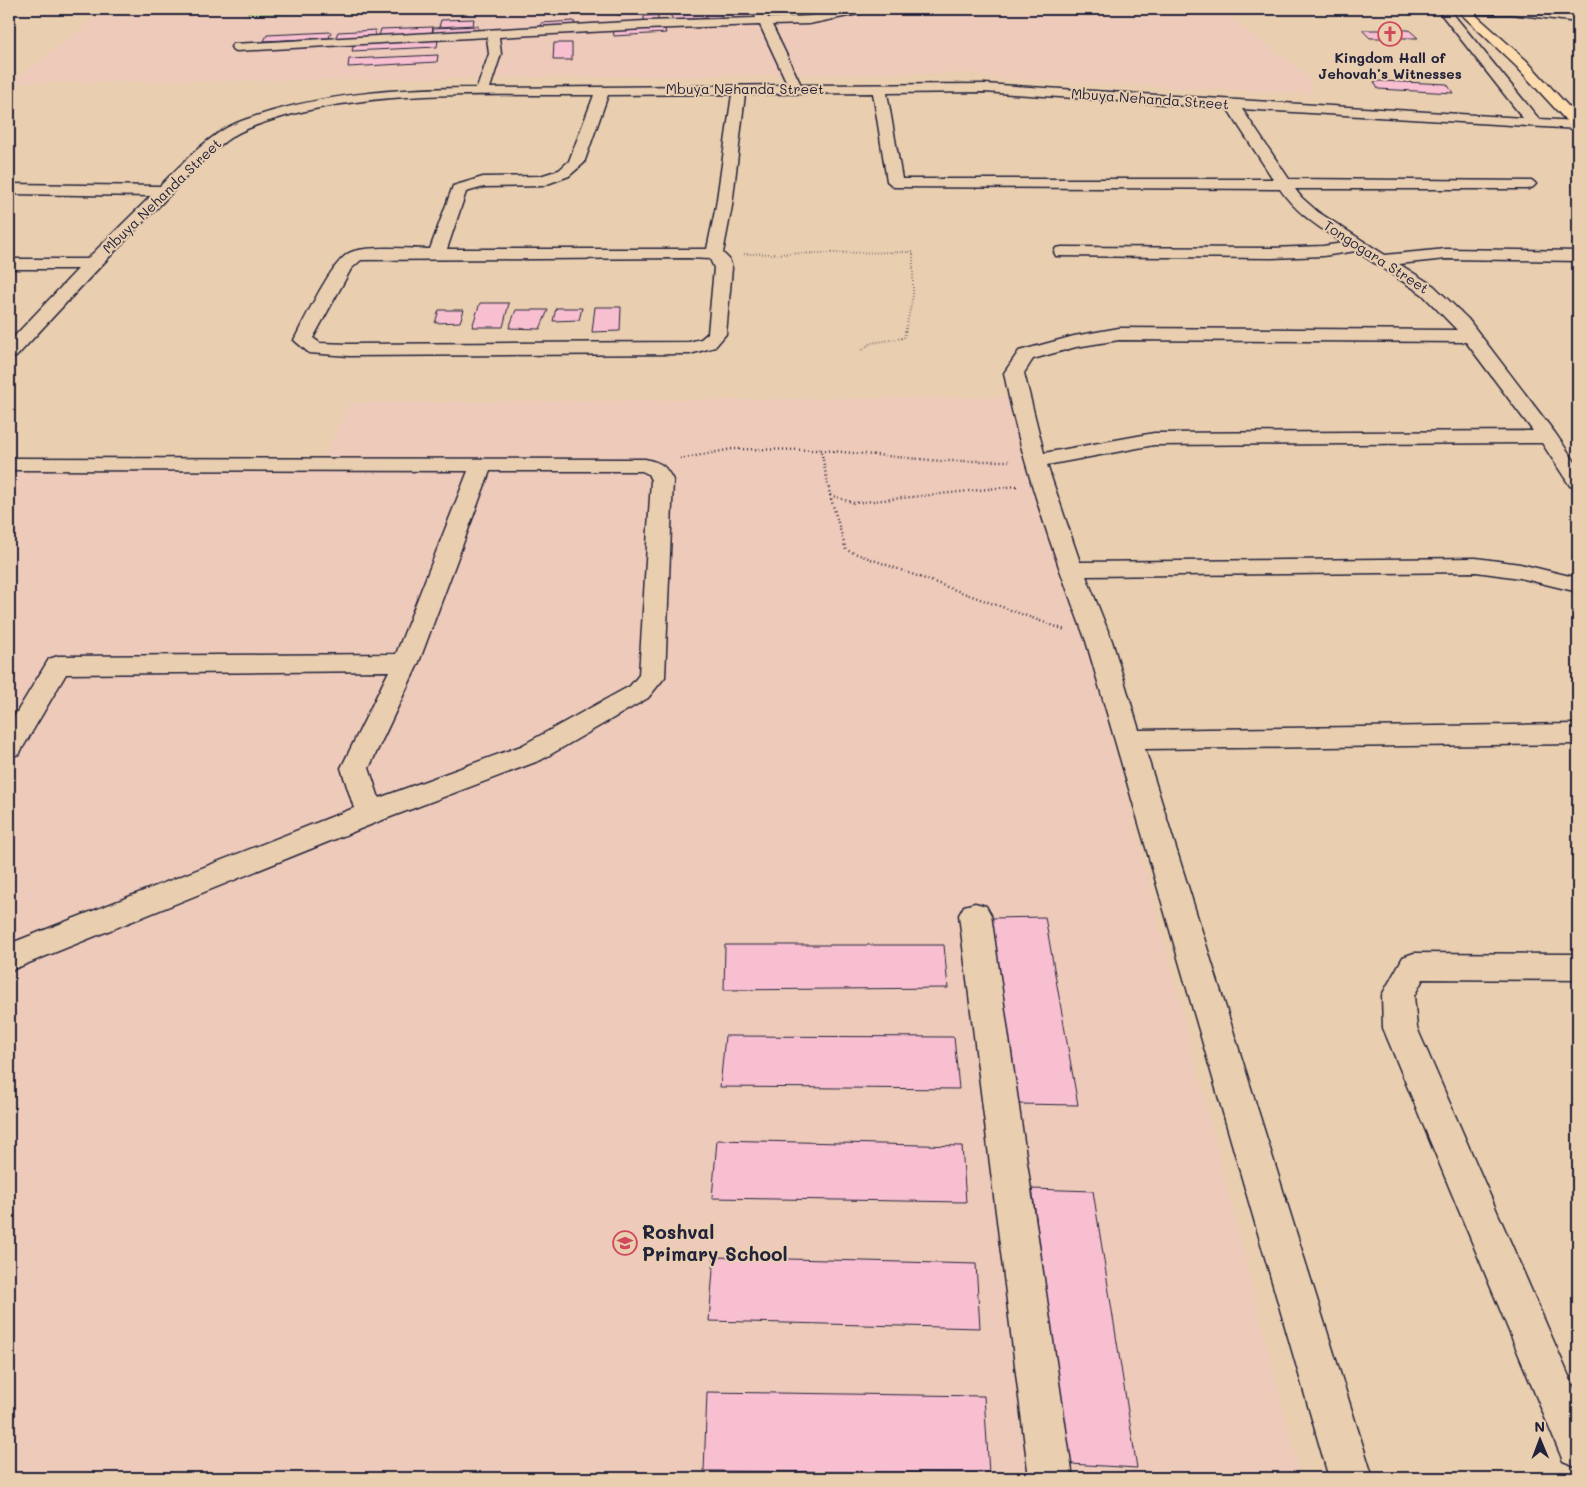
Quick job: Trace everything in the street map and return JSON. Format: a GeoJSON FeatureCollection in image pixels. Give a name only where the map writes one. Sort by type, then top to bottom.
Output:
{"type":"FeatureCollection","features":[{"type":"Feature","properties":{"kind":"main road"},"geometry":{"type":"LineString","coordinates":[[1462,9],[1521,63],[1578,125]]}},
{"type":"Feature","properties":{"kind":"street"},"geometry":{"type":"LineString","coordinates":[[758,9],[796,89]]}},
{"type":"Feature","properties":{"kind":"street"},"geometry":{"type":"LineString","coordinates":[[236,47],[645,25],[809,20],[863,9]]}},
{"type":"Feature","properties":{"kind":"street"},"geometry":{"type":"LineString","coordinates":[[1443,9],[1534,122]]}},
{"type":"Feature","properties":{"kind":"street"},"geometry":{"type":"LineString","coordinates":[[1462,9],[1511,10],[1578,18]]}},
{"type":"Feature","properties":{"kind":"street"},"geometry":{"type":"LineString","coordinates":[[482,92],[495,54],[493,34]]}},
{"type":"Feature","properties":{"kind":"street"},"geometry":{"type":"LineString","coordinates":[[879,88],[894,181],[899,184],[1528,184]]}},
{"type":"Feature","properties":{"kind":"street","name":"Mbuya Nehanda Street"},"geometry":{"type":"LineString","coordinates":[[10,351],[92,264],[192,163],[228,133],[261,119],[343,99],[395,94],[482,92],[984,88],[1578,125]]}},
{"type":"Feature","properties":{"kind":"street"},"geometry":{"type":"LineString","coordinates":[[714,254],[724,206],[739,89]]}},
{"type":"Feature","properties":{"kind":"street"},"geometry":{"type":"LineString","coordinates":[[436,255],[459,189],[483,182],[542,181],[564,174],[576,163],[603,90]]}},
{"type":"Feature","properties":{"kind":"street","name":"Tongogara Street"},"geometry":{"type":"LineString","coordinates":[[1232,104],[1295,200],[1312,215],[1428,290],[1472,336],[1548,437],[1570,457],[1578,481]]}},
{"type":"Feature","properties":{"kind":"street"},"geometry":{"type":"LineString","coordinates":[[1563,108],[1578,109]]}},
{"type":"Feature","properties":{"kind":"street"},"geometry":{"type":"LineString","coordinates":[[9,189],[164,191]]}},
{"type":"Feature","properties":{"kind":"street"},"geometry":{"type":"LineString","coordinates":[[1062,252],[1271,253],[1323,251],[1360,245]]}},
{"type":"Feature","properties":{"kind":"street"},"geometry":{"type":"LineString","coordinates":[[369,254],[436,255],[714,254],[720,260],[723,268],[717,334],[708,343],[690,348],[349,350],[316,349],[303,340],[344,266],[356,256],[369,254]]}},
{"type":"Feature","properties":{"kind":"street"},"geometry":{"type":"LineString","coordinates":[[1383,260],[1446,254],[1578,256]]}},
{"type":"Feature","properties":{"kind":"street"},"geometry":{"type":"LineString","coordinates":[[9,264],[92,264]]}},
{"type":"Feature","properties":{"kind":"street"},"geometry":{"type":"LineString","coordinates":[[1351,1478],[1099,641],[1071,569],[1042,484],[1022,412],[1014,373],[1026,355],[1074,342],[1119,334],[1472,336]]}},
{"type":"Feature","properties":{"kind":"street"},"geometry":{"type":"LineString","coordinates":[[1035,461],[1154,439],[1548,437]]}},
{"type":"Feature","properties":{"kind":"street"},"geometry":{"type":"LineString","coordinates":[[9,464],[645,465],[657,470],[662,480],[652,677],[639,692],[530,752],[370,813],[9,958]]}},
{"type":"Feature","properties":{"kind":"street"},"geometry":{"type":"LineString","coordinates":[[370,813],[355,768],[406,662],[482,464]]}},
{"type":"Feature","properties":{"kind":"street"},"geometry":{"type":"LineString","coordinates":[[1071,569],[1476,565],[1520,571],[1578,585]]}},
{"type":"Feature","properties":{"kind":"street"},"geometry":{"type":"LineString","coordinates":[[9,747],[58,665],[406,662]]}},
{"type":"Feature","properties":{"kind":"street"},"geometry":{"type":"LineString","coordinates":[[1129,740],[1578,734]]}},
{"type":"Feature","properties":{"kind":"street"},"geometry":{"type":"LineString","coordinates":[[975,915],[1051,1478]]}},
{"type":"Feature","properties":{"kind":"street"},"geometry":{"type":"LineString","coordinates":[[1578,967],[1414,966],[1398,994],[1400,1028],[1578,1446]]}},
{"type":"Feature","properties":{"kind":"path"},"geometry":{"type":"LineString","coordinates":[[714,254],[912,252],[913,295],[904,338],[871,343],[862,350]]}},
{"type":"Feature","properties":{"kind":"path"},"geometry":{"type":"LineString","coordinates":[[645,465],[732,449],[820,450],[941,461],[1035,461]]}},
{"type":"Feature","properties":{"kind":"path"},"geometry":{"type":"LineString","coordinates":[[820,450],[830,495],[846,550],[1099,641]]}},
{"type":"Feature","properties":{"kind":"path"},"geometry":{"type":"LineString","coordinates":[[830,495],[854,504],[1042,484]]}},
{"type":"Feature","properties":{"kind":"shaded area"},"geometry":{"type":"Polygon","coordinates":[[[124,9],[1220,9],[1308,76],[1312,94],[984,78],[978,73],[11,83],[93,20],[124,9]]]}},
{"type":"Feature","properties":{"kind":"shaded area","name":"Roshval Primary School"},"geometry":{"type":"Polygon","coordinates":[[[1008,397],[1089,646],[1301,1478],[9,1478],[9,472],[318,471],[349,403],[1008,397]]]}},
{"type":"Feature","properties":{"kind":"green space"},"geometry":{"type":"Polygon","coordinates":[[[251,9],[416,9],[247,15],[251,9]]]}},
{"type":"Feature","properties":{"kind":"building"},"geometry":{"type":"Polygon","coordinates":[[[616,9],[656,9],[657,13],[617,15],[616,9]]]}},
{"type":"Feature","properties":{"kind":"building"},"geometry":{"type":"Polygon","coordinates":[[[771,9],[791,9],[794,16],[774,17],[771,9]]]}},
{"type":"Feature","properties":{"kind":"building"},"geometry":{"type":"Polygon","coordinates":[[[809,9],[829,9],[832,14],[812,15],[809,9]]]}},
{"type":"Feature","properties":{"kind":"building"},"geometry":{"type":"Polygon","coordinates":[[[719,11],[722,17],[673,20],[670,14],[719,11]]]}},
{"type":"Feature","properties":{"kind":"building"},"geometry":{"type":"Polygon","coordinates":[[[658,15],[658,22],[644,22],[644,16],[658,15]]]}},
{"type":"Feature","properties":{"kind":"building"},"geometry":{"type":"Polygon","coordinates":[[[474,19],[473,25],[439,27],[441,20],[474,19]]]}},
{"type":"Feature","properties":{"kind":"building"},"geometry":{"type":"Polygon","coordinates":[[[574,21],[575,25],[542,27],[541,23],[574,21]]]}},
{"type":"Feature","properties":{"kind":"building"},"geometry":{"type":"Polygon","coordinates":[[[478,26],[478,32],[433,34],[433,28],[478,26]]]}},
{"type":"Feature","properties":{"kind":"building"},"geometry":{"type":"Polygon","coordinates":[[[433,27],[432,33],[379,36],[381,29],[433,27]]]}},
{"type":"Feature","properties":{"kind":"building"},"geometry":{"type":"Polygon","coordinates":[[[664,27],[666,33],[614,36],[613,29],[664,27]]]}},
{"type":"Feature","properties":{"kind":"building"},"geometry":{"type":"Polygon","coordinates":[[[376,30],[374,37],[335,39],[338,32],[376,30]]]}},
{"type":"Feature","properties":{"kind":"building","name":"Kingdom Hall of Jehovah’s Witnesses"},"geometry":{"type":"Polygon","coordinates":[[[1362,30],[1409,30],[1418,38],[1370,38],[1362,30]]]}},
{"type":"Feature","properties":{"kind":"building"},"geometry":{"type":"Polygon","coordinates":[[[331,32],[329,38],[264,41],[267,35],[331,32]]]}},
{"type":"Feature","properties":{"kind":"building"},"geometry":{"type":"Polygon","coordinates":[[[438,40],[437,47],[352,51],[354,44],[438,40]]]}},
{"type":"Feature","properties":{"kind":"building"},"geometry":{"type":"Polygon","coordinates":[[[554,43],[572,43],[572,60],[553,60],[554,43]]]}},
{"type":"Feature","properties":{"kind":"building"},"geometry":{"type":"Polygon","coordinates":[[[438,55],[437,62],[348,67],[349,59],[438,55]]]}},
{"type":"Feature","properties":{"kind":"building"},"geometry":{"type":"Polygon","coordinates":[[[1374,82],[1447,84],[1453,93],[1378,89],[1374,82]]]}},
{"type":"Feature","properties":{"kind":"building"},"geometry":{"type":"Polygon","coordinates":[[[480,303],[509,303],[503,327],[472,327],[480,303]]]}},
{"type":"Feature","properties":{"kind":"building"},"geometry":{"type":"Polygon","coordinates":[[[595,307],[621,307],[620,331],[592,332],[595,307]]]}},
{"type":"Feature","properties":{"kind":"building"},"geometry":{"type":"Polygon","coordinates":[[[556,308],[582,308],[579,320],[553,321],[556,308]]]}},
{"type":"Feature","properties":{"kind":"building"},"geometry":{"type":"Polygon","coordinates":[[[439,310],[464,310],[460,322],[435,323],[439,310]]]}},
{"type":"Feature","properties":{"kind":"building"},"geometry":{"type":"Polygon","coordinates":[[[516,310],[548,310],[540,329],[509,328],[516,310]]]}},
{"type":"Feature","properties":{"kind":"building"},"geometry":{"type":"Polygon","coordinates":[[[1045,917],[1078,1105],[1017,1104],[992,918],[1045,917]]]}},
{"type":"Feature","properties":{"kind":"building"},"geometry":{"type":"Polygon","coordinates":[[[725,945],[944,945],[948,988],[724,990],[725,945]]]}},
{"type":"Feature","properties":{"kind":"building"},"geometry":{"type":"Polygon","coordinates":[[[725,1036],[954,1037],[959,1089],[720,1087],[725,1036]]]}},
{"type":"Feature","properties":{"kind":"building"},"geometry":{"type":"Polygon","coordinates":[[[717,1140],[962,1146],[966,1202],[712,1198],[717,1140]]]}},
{"type":"Feature","properties":{"kind":"building"},"geometry":{"type":"Polygon","coordinates":[[[1032,1189],[1093,1191],[1137,1468],[1070,1464],[1032,1189]]]}},
{"type":"Feature","properties":{"kind":"building"},"geometry":{"type":"Polygon","coordinates":[[[714,1257],[976,1264],[980,1328],[709,1321],[714,1257]]]}},
{"type":"Feature","properties":{"kind":"building"},"geometry":{"type":"Polygon","coordinates":[[[707,1392],[984,1396],[989,1473],[704,1471],[707,1392]]]}},
{"type":"Feature","properties":{"kind":"place","name":"Kingdom Hall of Jehovah’s Witnesses"},"geometry":{"type":"Point","coordinates":[1390,34]}},
{"type":"Feature","properties":{"kind":"place","name":"Roshval Primary School"},"geometry":{"type":"Point","coordinates":[625,1243]}}]}
